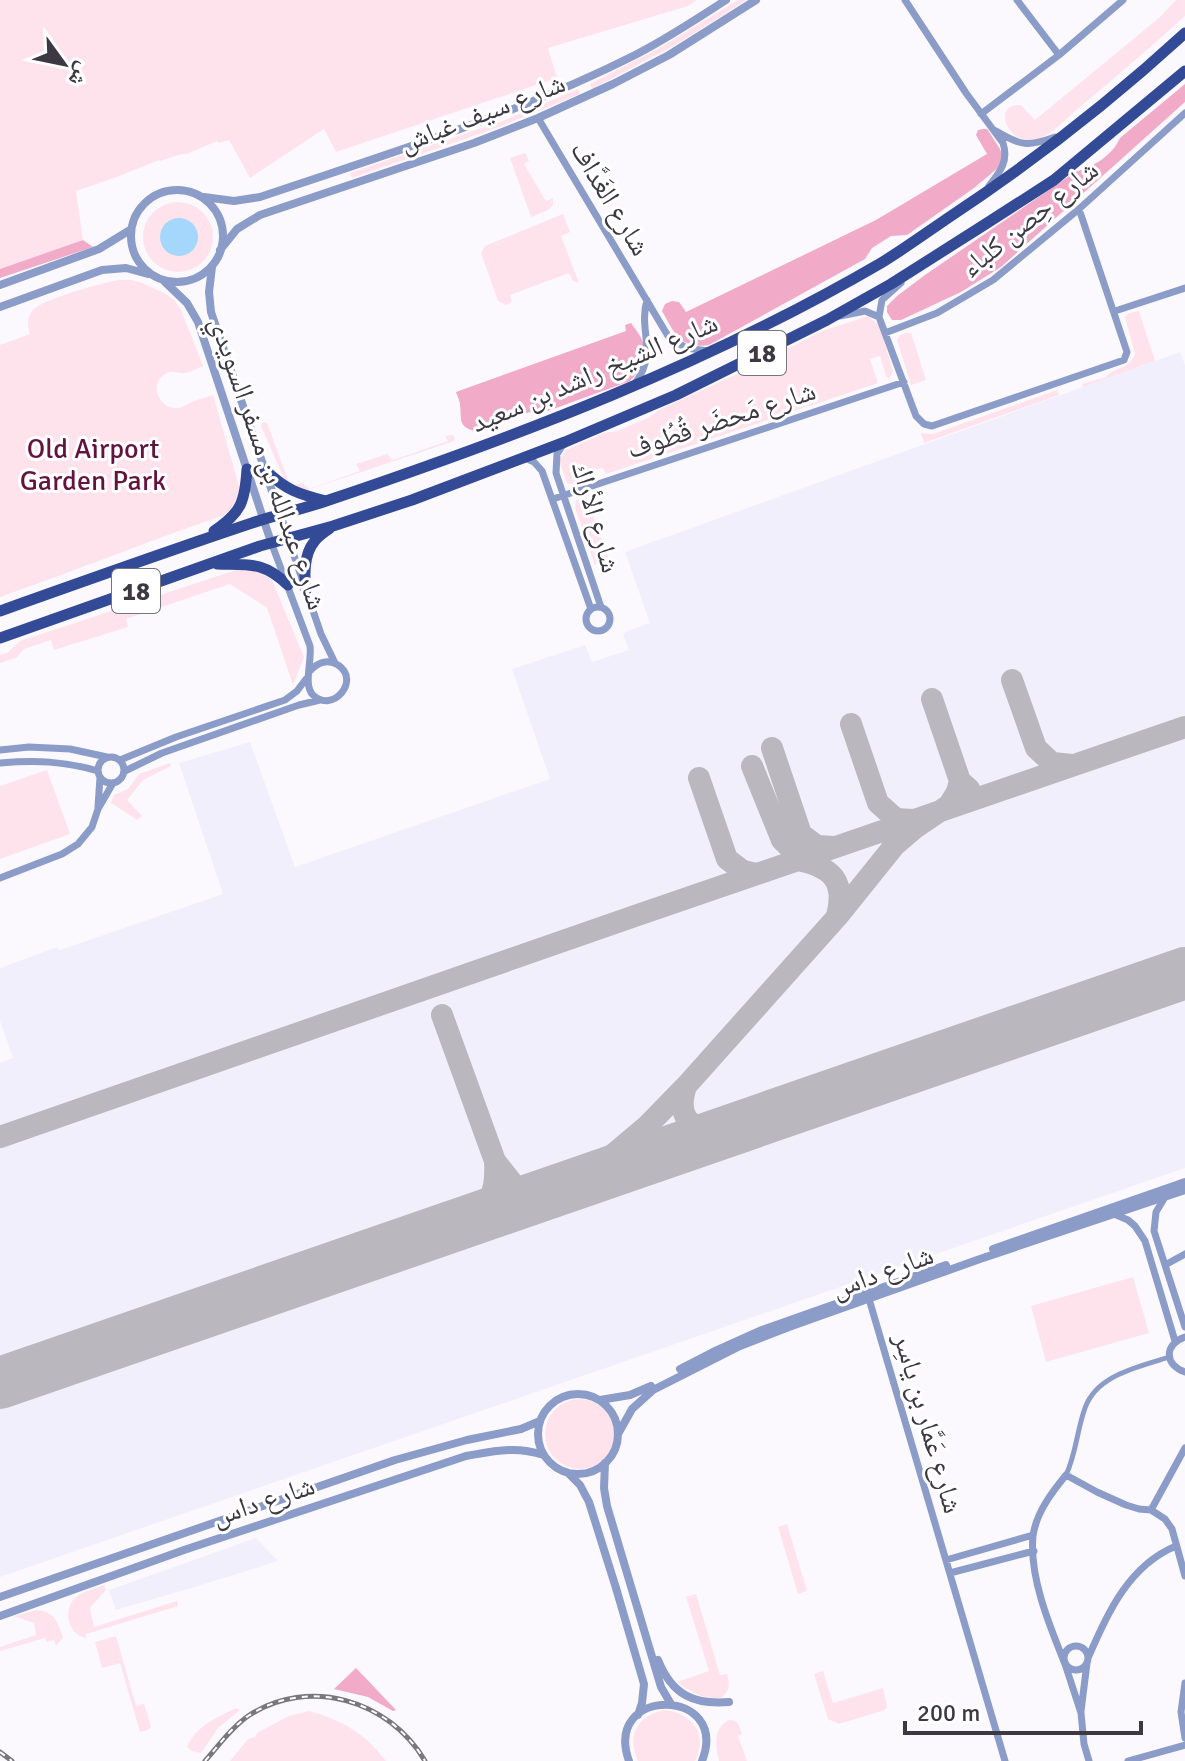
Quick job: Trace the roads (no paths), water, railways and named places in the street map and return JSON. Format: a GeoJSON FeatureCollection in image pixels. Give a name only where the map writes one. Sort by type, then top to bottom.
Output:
{"type":"FeatureCollection","features":[{"type":"Feature","properties":{"kind":"main road","name":"شارع الشيخ راشد بن سعيد"},"geometry":{"type":"LineString","coordinates":[[0,611],[502,438],[631,388],[779,319],[883,262],[983,195],[1067,133],[1185,33]]}},
{"type":"Feature","properties":{"kind":"main road","name":"شارع الشيخ راشد بن سعيد"},"geometry":{"type":"LineString","coordinates":[[0,638],[271,542],[412,500],[565,442],[676,395],[827,320],[891,284],[1054,180],[1185,71]]}},
{"type":"Feature","properties":{"kind":"main road"},"geometry":{"type":"LineString","coordinates":[[201,540],[236,514],[245,496],[247,469]]}},
{"type":"Feature","properties":{"kind":"main road"},"geometry":{"type":"LineString","coordinates":[[265,470],[290,491],[326,501]]}},
{"type":"Feature","properties":{"kind":"main road"},"geometry":{"type":"LineString","coordinates":[[306,590],[305,573],[311,546],[333,526]]}},
{"type":"Feature","properties":{"kind":"main road"},"geometry":{"type":"LineString","coordinates":[[212,563],[266,568],[288,585]]}},
{"type":"Feature","properties":{"kind":"street","name":"شارع سيف غباش"},"geometry":{"type":"LineString","coordinates":[[204,197],[226,201],[247,200],[482,121],[548,95],[642,51],[726,0]]}},
{"type":"Feature","properties":{"kind":"street","name":"شارع سيف غباش"},"geometry":{"type":"LineString","coordinates":[[220,250],[231,236],[252,219],[482,140],[613,84],[669,55],[756,0]]}},
{"type":"Feature","properties":{"kind":"street"},"geometry":{"type":"LineString","coordinates":[[905,0],[1005,147],[1005,160],[983,195]]}},
{"type":"Feature","properties":{"kind":"street"},"geometry":{"type":"LineString","coordinates":[[1017,0],[1059,55]]}},
{"type":"Feature","properties":{"kind":"street"},"geometry":{"type":"LineString","coordinates":[[981,114],[1059,55],[1123,0]]}},
{"type":"Feature","properties":{"kind":"street","name":"شارع حِصن كلباء"},"geometry":{"type":"LineString","coordinates":[[885,333],[937,313],[972,294],[1010,267],[1185,113]]}},
{"type":"Feature","properties":{"kind":"street","name":"شارع الغَدَّاف"},"geometry":{"type":"LineString","coordinates":[[538,118],[668,336],[686,348],[711,351]]}},
{"type":"Feature","properties":{"kind":"street"},"geometry":{"type":"LineString","coordinates":[[994,130],[1024,145],[1034,145],[1067,133]]}},
{"type":"Feature","properties":{"kind":"street"},"geometry":{"type":"LineString","coordinates":[[307,181],[304,191],[314,196]]}},
{"type":"Feature","properties":{"kind":"street"},"geometry":{"type":"LineString","coordinates":[[0,307],[102,270],[126,268],[163,281],[179,283],[193,279],[212,266],[220,250],[223,233],[219,217],[204,197],[184,190],[168,190],[140,208],[132,222],[131,241],[135,256],[150,274]]}},
{"type":"Feature","properties":{"kind":"street"},"geometry":{"type":"LineString","coordinates":[[925,262],[886,295],[879,317],[916,416],[924,424],[932,426],[1124,360],[1127,352],[1115,311],[1079,209]]}},
{"type":"Feature","properties":{"kind":"street"},"geometry":{"type":"LineString","coordinates":[[0,285],[99,249],[130,230]]}},
{"type":"Feature","properties":{"kind":"street","name":"شارع عبدالله بن مسفر السويدي"},"geometry":{"type":"LineString","coordinates":[[212,266],[209,292],[211,312],[324,642],[335,663]]}},
{"type":"Feature","properties":{"kind":"street","name":"شارع عبدالله بن مسفر السويدي"},"geometry":{"type":"LineString","coordinates":[[163,281],[187,303],[198,322],[263,519],[308,640],[311,658],[309,674]]}},
{"type":"Feature","properties":{"kind":"street"},"geometry":{"type":"LineString","coordinates":[[1115,311],[1185,288]]}},
{"type":"Feature","properties":{"kind":"street"},"geometry":{"type":"LineString","coordinates":[[631,388],[643,370],[647,357],[644,316],[647,300]]}},
{"type":"Feature","properties":{"kind":"street"},"geometry":{"type":"LineString","coordinates":[[827,320],[861,311],[879,317]]}},
{"type":"Feature","properties":{"kind":"street","name":"شارع مَحضَر قُطُوف"},"geometry":{"type":"LineString","coordinates":[[553,499],[904,382]]}},
{"type":"Feature","properties":{"kind":"street","name":"شارع الأراك"},"geometry":{"type":"LineString","coordinates":[[565,442],[557,454],[556,473],[601,607]]}},
{"type":"Feature","properties":{"kind":"street","name":"شارع الأراك"},"geometry":{"type":"LineString","coordinates":[[523,457],[534,462],[542,471],[591,609]]}},
{"type":"Feature","properties":{"kind":"street"},"geometry":{"type":"LineString","coordinates":[[579,574],[589,571]]}},
{"type":"Feature","properties":{"kind":"street"},"geometry":{"type":"LineString","coordinates":[[601,607],[609,612],[609,626],[601,631],[588,625],[586,616],[591,609],[601,607]]}},
{"type":"Feature","properties":{"kind":"street"},"geometry":{"type":"LineString","coordinates":[[0,878],[62,854],[78,844],[92,827],[113,783],[121,779],[125,771],[162,753],[304,703],[336,699],[346,685],[345,674],[335,663],[321,663],[285,700],[176,737],[120,760]]}},
{"type":"Feature","properties":{"kind":"street"},"geometry":{"type":"LineString","coordinates":[[309,674],[307,683],[311,693],[320,700]]}},
{"type":"Feature","properties":{"kind":"street"},"geometry":{"type":"LineString","coordinates":[[0,750],[29,747],[70,749],[112,756],[123,763],[125,771]]}},
{"type":"Feature","properties":{"kind":"street"},"geometry":{"type":"LineString","coordinates":[[98,809],[101,761],[107,757]]}},
{"type":"Feature","properties":{"kind":"street"},"geometry":{"type":"LineString","coordinates":[[0,763],[68,763],[99,774],[106,782],[113,783]]}},
{"type":"Feature","properties":{"kind":"street","name":"شارع داس"},"geometry":{"type":"LineString","coordinates":[[600,1400],[639,1392],[713,1352],[762,1330],[1185,1182]]}},
{"type":"Feature","properties":{"kind":"street","name":"شارع داس"},"geometry":{"type":"LineString","coordinates":[[618,1434],[632,1409],[645,1396],[740,1346],[980,1259],[1185,1190]]}},
{"type":"Feature","properties":{"kind":"street"},"geometry":{"type":"LineString","coordinates":[[1165,1197],[1156,1212],[1155,1237],[1185,1327]]}},
{"type":"Feature","properties":{"kind":"street"},"geometry":{"type":"LineString","coordinates":[[1114,1214],[1135,1226],[1145,1241],[1175,1341]]}},
{"type":"Feature","properties":{"kind":"street"},"geometry":{"type":"LineString","coordinates":[[1145,1241],[1155,1237]]}},
{"type":"Feature","properties":{"kind":"street"},"geometry":{"type":"LineString","coordinates":[[1154,1271],[1185,1254]]}},
{"type":"Feature","properties":{"kind":"street","name":"شارع عَمَّار بن ياسِر"},"geometry":{"type":"LineString","coordinates":[[869,1299],[1005,1761]]}},
{"type":"Feature","properties":{"kind":"street"},"geometry":{"type":"LineString","coordinates":[[1185,1337],[1175,1341],[1169,1357],[1174,1367],[1185,1372]]}},
{"type":"Feature","properties":{"kind":"street"},"geometry":{"type":"LineString","coordinates":[[1089,1761],[1081,1713],[1040,1592],[1033,1535],[1045,1503],[1066,1475],[1073,1459],[1085,1406],[1101,1385],[1111,1378],[1169,1357]]}},
{"type":"Feature","properties":{"kind":"street"},"geometry":{"type":"LineString","coordinates":[[568,1473],[588,1473],[605,1463],[613,1453],[618,1434],[613,1415],[600,1400],[582,1394],[562,1397],[547,1409],[540,1421],[538,1435],[544,1455],[580,1485],[589,1502],[644,1684],[642,1703],[626,1740],[629,1761]]}},
{"type":"Feature","properties":{"kind":"street","name":"شارع داس"},"geometry":{"type":"LineString","coordinates":[[0,1597],[395,1460],[521,1429],[540,1421]]}},
{"type":"Feature","properties":{"kind":"street"},"geometry":{"type":"LineString","coordinates":[[1151,1510],[1185,1448]]}},
{"type":"Feature","properties":{"kind":"street","name":"شارع داس"},"geometry":{"type":"LineString","coordinates":[[0,1616],[198,1545],[466,1456],[519,1449],[544,1455]]}},
{"type":"Feature","properties":{"kind":"street"},"geometry":{"type":"LineString","coordinates":[[605,1463],[607,1506],[661,1687],[671,1704]]}},
{"type":"Feature","properties":{"kind":"street"},"geometry":{"type":"LineString","coordinates":[[1066,1475],[1126,1505],[1151,1510],[1165,1519],[1172,1529],[1185,1576]]}},
{"type":"Feature","properties":{"kind":"street"},"geometry":{"type":"LineString","coordinates":[[946,1560],[1033,1535]]}},
{"type":"Feature","properties":{"kind":"street"},"geometry":{"type":"LineString","coordinates":[[1000,1545],[1005,1551],[1003,1558]]}},
{"type":"Feature","properties":{"kind":"street"},"geometry":{"type":"LineString","coordinates":[[1065,1664],[1071,1669],[1083,1669],[1120,1593],[1149,1560],[1176,1546]]}},
{"type":"Feature","properties":{"kind":"street"},"geometry":{"type":"LineString","coordinates":[[950,1573],[1034,1551]]}},
{"type":"Feature","properties":{"kind":"street"},"geometry":{"type":"LineString","coordinates":[[1065,1664],[1065,1652],[1071,1647],[1090,1642],[1101,1628]]}},
{"type":"Feature","properties":{"kind":"street"},"geometry":{"type":"LineString","coordinates":[[1051,1629],[1065,1643],[1086,1651],[1088,1660],[1081,1713]]}},
{"type":"Feature","properties":{"kind":"street"},"geometry":{"type":"LineString","coordinates":[[647,1638],[662,1672],[680,1692],[704,1702],[729,1702]]}},
{"type":"Feature","properties":{"kind":"street"},"geometry":{"type":"LineString","coordinates":[[1185,1683],[1181,1712],[1185,1738]]}},
{"type":"Feature","properties":{"kind":"street"},"geometry":{"type":"LineString","coordinates":[[638,1715],[653,1706],[671,1704],[691,1712],[700,1722],[706,1742],[704,1759]]}},
{"type":"Feature","properties":{"kind":"street"},"geometry":{"type":"LineString","coordinates":[[1128,1761],[1185,1745]]}},
{"type":"Feature","properties":{"kind":"water"},"geometry":{"type":"Polygon","coordinates":[[[179,218],[193,223],[198,237],[193,251],[179,256],[165,251],[160,237],[165,223],[179,218]]]}},
{"type":"Feature","properties":{"kind":"railway"},"geometry":{"type":"LineString","coordinates":[[205,1761],[248,1716],[272,1704],[296,1698],[321,1697],[369,1709],[410,1740],[425,1761]]}},
{"type":"Feature","properties":{"kind":"railway"},"geometry":{"type":"LineString","coordinates":[[0,1752],[12,1761]]}},
{"type":"Feature","properties":{"kind":"park label","name":"Old Airport Garden Park"},"geometry":{"type":"Point","coordinates":[93,464]}}]}
